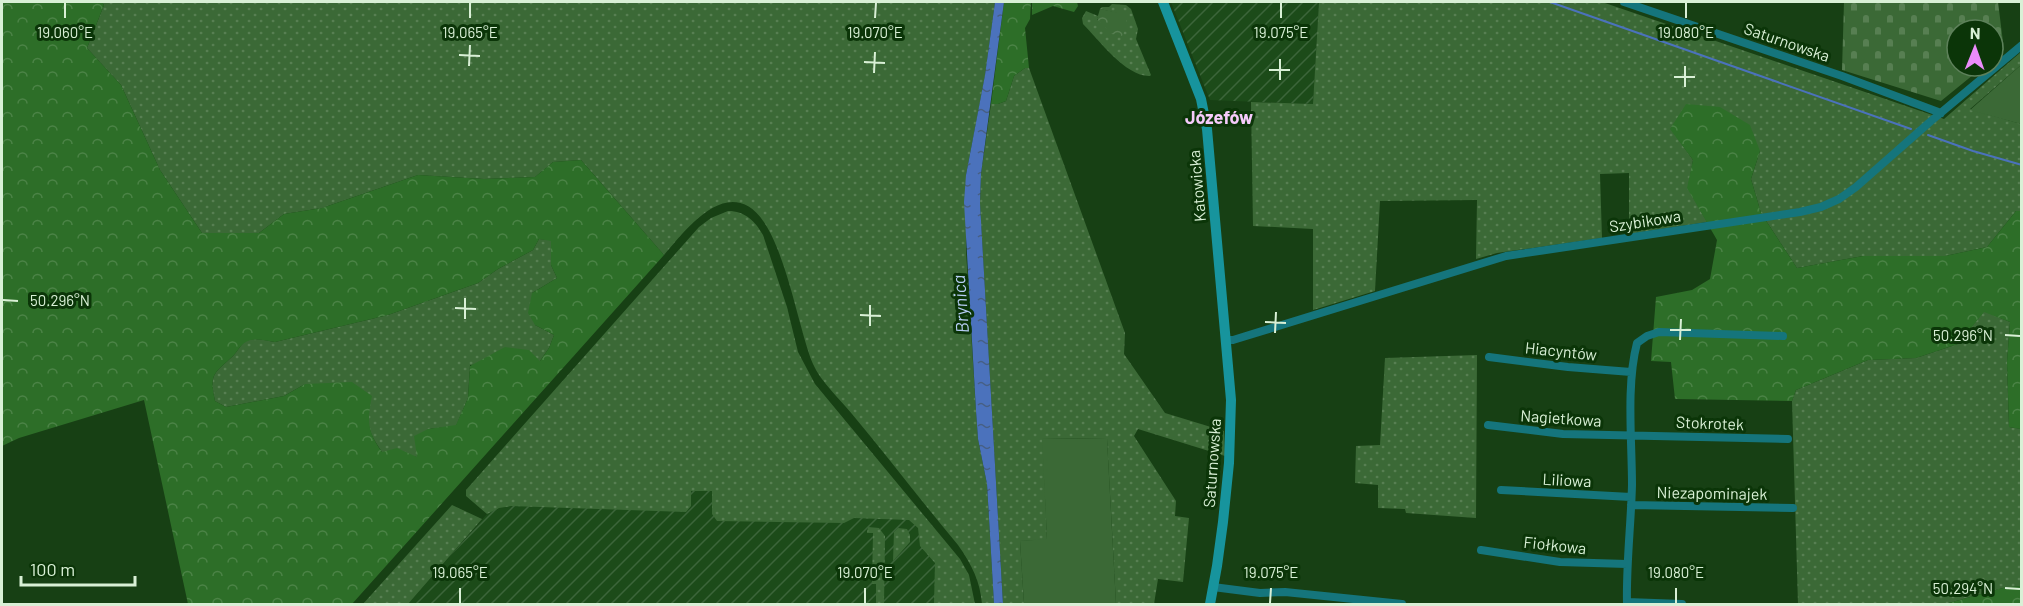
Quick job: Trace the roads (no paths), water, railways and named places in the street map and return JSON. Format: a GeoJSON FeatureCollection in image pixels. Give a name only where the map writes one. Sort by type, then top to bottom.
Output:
{"type":"FeatureCollection","features":[{"type":"Feature","properties":{"kind":"street","name":"Katowicka"},"geometry":{"type":"LineString","coordinates":[[1163,2],[1201,99],[1207,129],[1227,340]]}},
{"type":"Feature","properties":{"kind":"street","name":"Saturnowska"},"geometry":{"type":"LineString","coordinates":[[1624,2],[1842,76],[1941,113]]}},
{"type":"Feature","properties":{"kind":"street","name":"Szybikowa"},"geometry":{"type":"LineString","coordinates":[[1227,340],[1506,256],[1821,207],[1839,199],[1856,187],[2022,45]]}},
{"type":"Feature","properties":{"kind":"street"},"geometry":{"type":"LineString","coordinates":[[1682,604],[1627,603],[1631,501],[1631,372],[1637,343],[1659,332],[1783,336]]}},
{"type":"Feature","properties":{"kind":"street","name":"Saturnowska"},"geometry":{"type":"LineString","coordinates":[[1210,604],[1223,522],[1230,443],[1232,400],[1227,340]]}},
{"type":"Feature","properties":{"kind":"street","name":"Hiacyntów"},"geometry":{"type":"LineString","coordinates":[[1489,357],[1631,372]]}},
{"type":"Feature","properties":{"kind":"street","name":"Nagietkowa"},"geometry":{"type":"LineString","coordinates":[[1488,425],[1563,434],[1632,436]]}},
{"type":"Feature","properties":{"kind":"street","name":"Stokrotek"},"geometry":{"type":"LineString","coordinates":[[1632,436],[1788,439]]}},
{"type":"Feature","properties":{"kind":"street","name":"Liliowa"},"geometry":{"type":"LineString","coordinates":[[1501,490],[1631,501]]}},
{"type":"Feature","properties":{"kind":"street","name":"Niezapominajek"},"geometry":{"type":"LineString","coordinates":[[1631,501],[1793,508]]}},
{"type":"Feature","properties":{"kind":"street","name":"Fiołkowa"},"geometry":{"type":"LineString","coordinates":[[1481,550],[1560,562],[1627,564]]}},
{"type":"Feature","properties":{"kind":"street"},"geometry":{"type":"LineString","coordinates":[[1214,587],[1402,604]]}},
{"type":"Feature","properties":{"kind":"water"},"geometry":{"type":"Polygon","coordinates":[[[995,2],[1004,2],[981,174],[980,203],[1003,604],[994,604],[987,484],[978,439],[964,202],[966,175],[985,75],[995,2]]]}},
{"type":"Feature","properties":{"kind":"waterway"},"geometry":{"type":"LineString","coordinates":[[1550,2],[1911,129]]}},
{"type":"Feature","properties":{"kind":"waterway"},"geometry":{"type":"LineString","coordinates":[[1928,135],[2022,165]]}},
{"type":"Feature","properties":{"kind":"district","name":"Józefów"},"geometry":{"type":"Point","coordinates":[1219,118]}},
{"type":"Feature","properties":{"kind":"water label","name":"Brynica"},"geometry":{"type":"Point","coordinates":[961,304]}}]}
